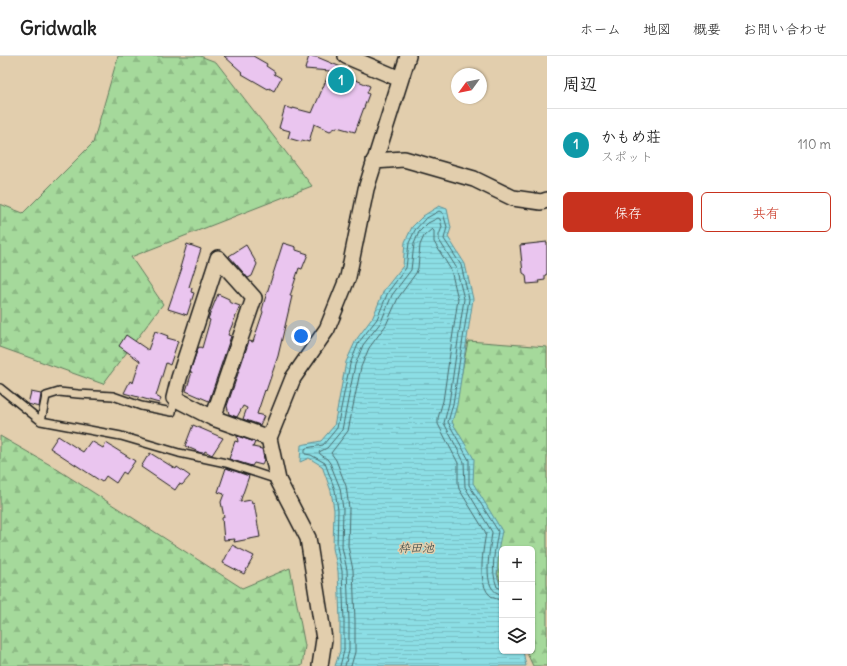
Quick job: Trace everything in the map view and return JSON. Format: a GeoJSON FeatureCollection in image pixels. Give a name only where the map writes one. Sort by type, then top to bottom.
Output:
{"type":"FeatureCollection","features":[{"type":"Feature","properties":{"kind":"street"},"geometry":{"type":"LineString","coordinates":[[346,56],[400,79]]}},
{"type":"Feature","properties":{"kind":"street"},"geometry":{"type":"LineString","coordinates":[[320,666],[324,639],[308,538],[278,480],[269,438],[293,378],[327,329],[348,277],[366,189],[408,56]]}},
{"type":"Feature","properties":{"kind":"street"},"geometry":{"type":"LineString","coordinates":[[374,161],[404,159],[474,179],[513,198],[541,202],[547,200]]}},
{"type":"Feature","properties":{"kind":"street"},"geometry":{"type":"LineString","coordinates":[[214,418],[254,298],[218,258],[179,378],[174,398],[214,418],[269,438]]}},
{"type":"Feature","properties":{"kind":"lane"},"geometry":{"type":"LineString","coordinates":[[0,388],[42,421],[121,436],[179,453],[226,463],[278,480]]}},
{"type":"Feature","properties":{"kind":"lane"},"geometry":{"type":"LineString","coordinates":[[42,421],[46,396],[59,392],[112,396],[141,406],[172,412],[174,398]]}},
{"type":"Feature","properties":{"kind":"green space"},"geometry":{"type":"Polygon","coordinates":[[[118,56],[200,56],[216,62],[312,186],[131,257],[163,304],[103,384],[0,347],[0,204],[23,213],[93,143],[118,56]]]}},
{"type":"Feature","properties":{"kind":"green space"},"geometry":{"type":"Polygon","coordinates":[[[468,341],[547,347],[547,666],[533,666],[527,654],[535,654],[535,546],[499,546],[499,578],[452,422],[468,341]]]}},
{"type":"Feature","properties":{"kind":"green space"},"geometry":{"type":"Polygon","coordinates":[[[0,436],[52,466],[242,588],[290,568],[305,646],[302,666],[0,666],[0,436]]]}},
{"type":"Feature","properties":{"kind":"water","name":"枠田池"},"geometry":{"type":"Polygon","coordinates":[[[439,206],[447,209],[451,228],[448,237],[465,264],[473,299],[457,405],[452,422],[474,459],[473,483],[502,531],[499,545],[497,575],[499,581],[499,654],[524,654],[526,666],[335,666],[340,651],[340,621],[338,571],[333,548],[334,510],[331,491],[322,466],[309,458],[300,462],[301,445],[321,441],[334,426],[346,362],[356,340],[373,317],[384,290],[403,266],[405,242],[412,227],[423,216],[439,206]]]}},
{"type":"Feature","properties":{"kind":"building"},"geometry":{"type":"Polygon","coordinates":[[[224,56],[253,56],[267,64],[266,66],[275,72],[274,74],[281,78],[274,91],[269,88],[268,89],[242,74],[243,73],[224,56]]]}},
{"type":"Feature","properties":{"kind":"building"},"geometry":{"type":"Polygon","coordinates":[[[309,56],[317,57],[348,70],[348,73],[342,72],[342,74],[370,86],[367,93],[369,94],[355,132],[337,127],[330,131],[314,124],[309,142],[302,140],[302,142],[288,138],[290,131],[279,128],[285,107],[312,113],[330,71],[305,69],[309,56]]]}},
{"type":"Feature","properties":{"kind":"building"},"geometry":{"type":"Polygon","coordinates":[[[547,242],[547,274],[545,275],[545,280],[538,281],[539,283],[527,284],[526,275],[523,273],[520,245],[547,242]]]}},
{"type":"Feature","properties":{"kind":"building"},"geometry":{"type":"Polygon","coordinates":[[[283,243],[296,247],[296,250],[308,254],[302,269],[299,268],[290,296],[292,296],[278,356],[257,414],[264,416],[260,425],[243,419],[247,408],[243,406],[237,417],[229,414],[227,406],[249,341],[253,342],[283,243]]]}},
{"type":"Feature","properties":{"kind":"building"},"geometry":{"type":"Polygon","coordinates":[[[187,244],[201,249],[189,287],[192,288],[191,292],[194,293],[187,315],[168,309],[182,268],[180,268],[187,244]]]}},
{"type":"Feature","properties":{"kind":"building"},"geometry":{"type":"Polygon","coordinates":[[[246,245],[257,264],[252,276],[248,278],[229,256],[246,245]]]}},
{"type":"Feature","properties":{"kind":"building"},"geometry":{"type":"Polygon","coordinates":[[[218,294],[229,299],[229,302],[240,306],[228,335],[231,336],[209,401],[186,391],[192,372],[190,372],[198,348],[202,348],[210,320],[208,319],[218,294]]]}},
{"type":"Feature","properties":{"kind":"building"},"geometry":{"type":"Polygon","coordinates":[[[155,331],[168,336],[167,338],[178,341],[170,365],[166,363],[156,396],[161,399],[159,403],[124,393],[130,381],[133,383],[140,361],[119,346],[126,335],[148,350],[155,331]]]}},
{"type":"Feature","properties":{"kind":"building"},"geometry":{"type":"Polygon","coordinates":[[[31,392],[41,394],[39,407],[28,404],[31,392]]]}},
{"type":"Feature","properties":{"kind":"building"},"geometry":{"type":"Polygon","coordinates":[[[193,425],[223,438],[212,455],[205,451],[204,453],[201,453],[185,446],[193,425]]]}},
{"type":"Feature","properties":{"kind":"building"},"geometry":{"type":"Polygon","coordinates":[[[58,436],[83,452],[91,441],[103,448],[106,443],[135,461],[126,474],[123,472],[116,483],[106,476],[102,482],[50,448],[58,436]]]}},
{"type":"Feature","properties":{"kind":"building"},"geometry":{"type":"Polygon","coordinates":[[[237,436],[255,442],[253,447],[262,449],[264,459],[262,465],[254,463],[252,466],[229,459],[235,441],[238,442],[237,436]]]}},
{"type":"Feature","properties":{"kind":"building"},"geometry":{"type":"Polygon","coordinates":[[[150,453],[176,469],[177,467],[190,476],[182,485],[179,484],[175,490],[141,467],[150,453]]]}},
{"type":"Feature","properties":{"kind":"building"},"geometry":{"type":"Polygon","coordinates":[[[226,468],[249,476],[240,502],[251,500],[252,504],[254,503],[260,537],[234,542],[235,539],[224,540],[222,518],[224,517],[221,502],[224,494],[218,492],[226,468]]]}},
{"type":"Feature","properties":{"kind":"building"},"geometry":{"type":"Polygon","coordinates":[[[232,545],[254,556],[244,574],[223,563],[232,545]]]}},
{"type":"Feature","properties":{"kind":"place","name":"かもめ荘"},"geometry":{"type":"Point","coordinates":[341,80]}}]}
